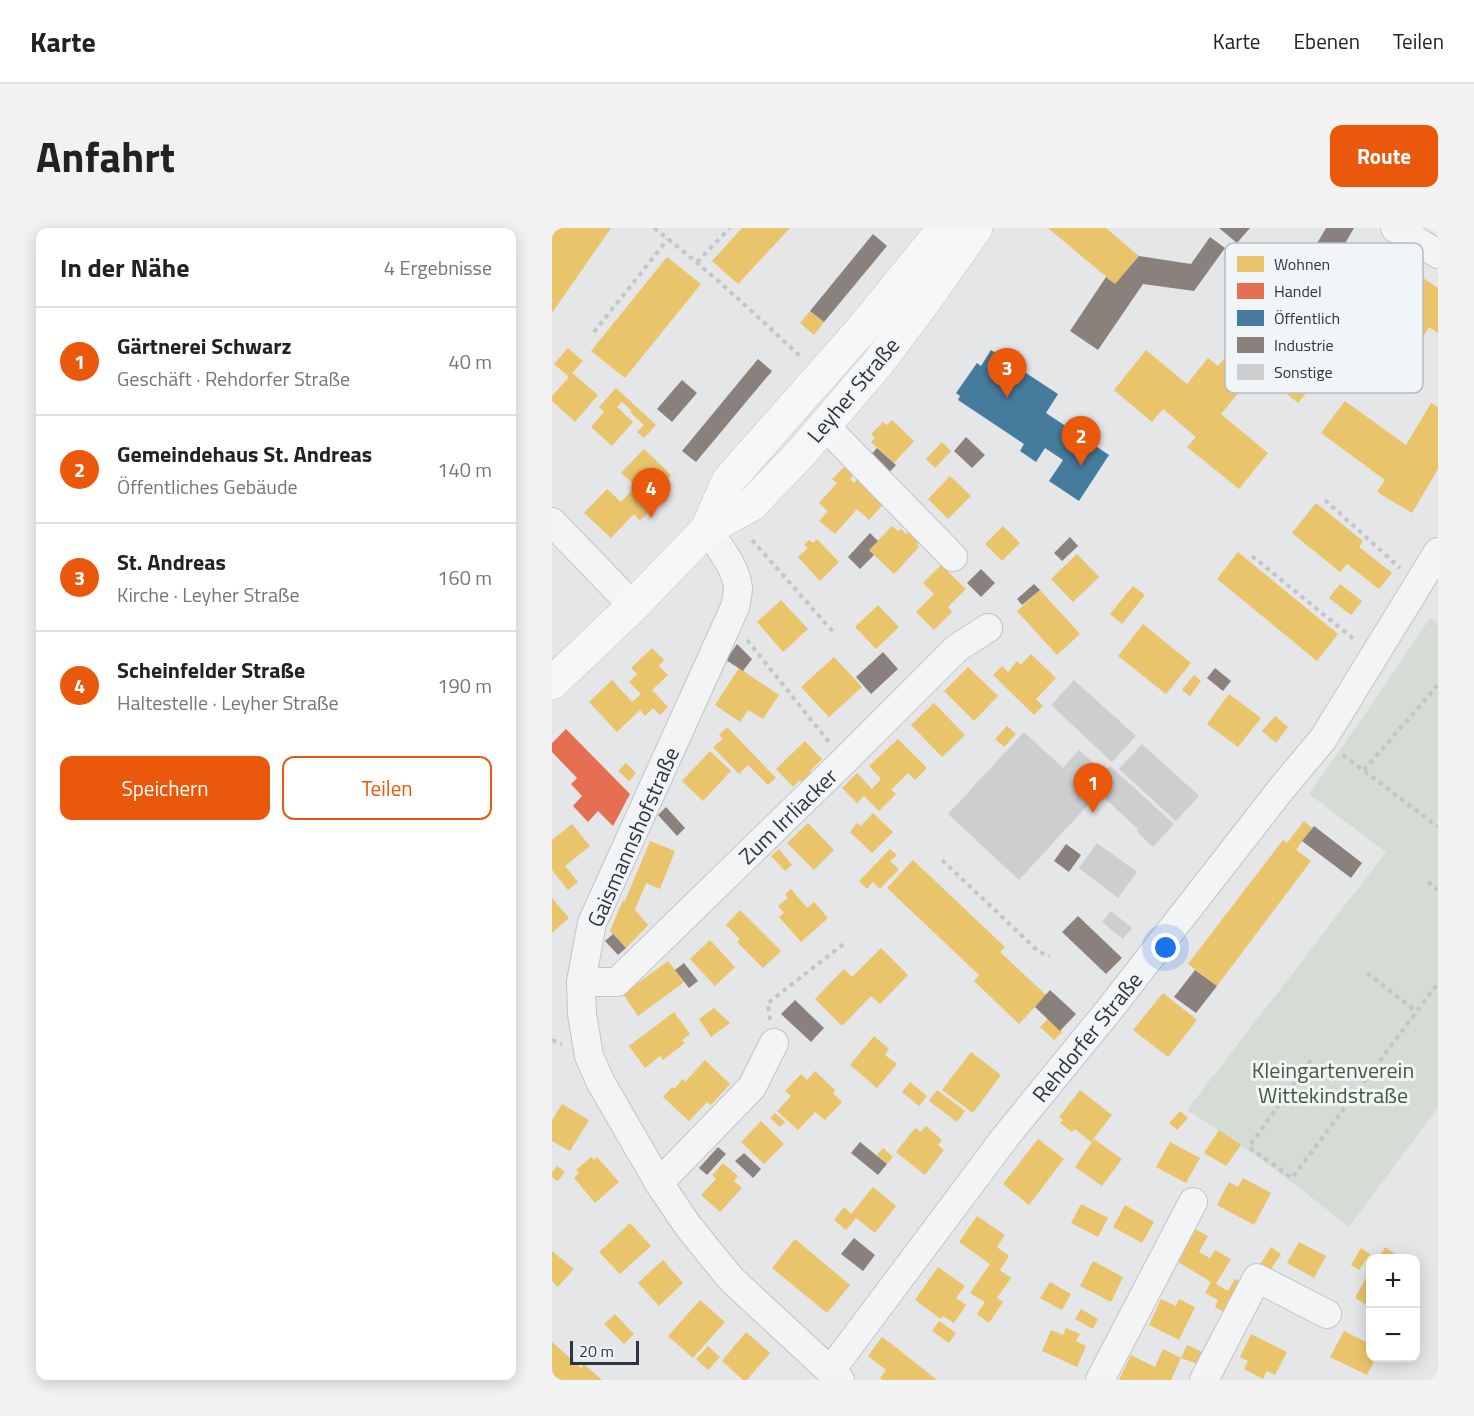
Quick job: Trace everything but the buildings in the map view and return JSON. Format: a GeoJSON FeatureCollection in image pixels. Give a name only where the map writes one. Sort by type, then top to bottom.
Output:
{"type":"FeatureCollection","features":[{"type":"Feature","properties":{"kind":"main road","name":"Leyher Straße"},"geometry":{"type":"LineString","coordinates":[[707,529],[728,481],[863,328],[944,228]]}},
{"type":"Feature","properties":{"kind":"main road","name":"Leyher Straße"},"geometry":{"type":"LineString","coordinates":[[552,683],[633,606],[707,529],[751,505],[825,426],[903,330],[976,228]]}},
{"type":"Feature","properties":{"kind":"street"},"geometry":{"type":"LineString","coordinates":[[1395,228],[1420,243]]}},
{"type":"Feature","properties":{"kind":"street"},"geometry":{"type":"LineString","coordinates":[[1423,245],[1438,254]]}},
{"type":"Feature","properties":{"kind":"street"},"geometry":{"type":"LineString","coordinates":[[825,426],[953,556]]}},
{"type":"Feature","properties":{"kind":"street"},"geometry":{"type":"LineString","coordinates":[[552,522],[633,606]]}},
{"type":"Feature","properties":{"kind":"street","name":"Gaismannshofstraße"},"geometry":{"type":"LineString","coordinates":[[707,529],[735,576],[738,590],[735,607],[592,923],[581,982],[582,1014],[589,1056],[601,1083],[659,1183],[688,1226],[730,1279],[836,1375]]}},
{"type":"Feature","properties":{"kind":"street","name":"Rehdorfer Straße"},"geometry":{"type":"LineString","coordinates":[[836,1375],[1007,1135],[1323,739],[1438,552]]}},
{"type":"Feature","properties":{"kind":"street","name":"Zum Irrliacker"},"geometry":{"type":"LineString","coordinates":[[581,982],[617,982],[957,648],[988,628]]}},
{"type":"Feature","properties":{"kind":"street"},"geometry":{"type":"LineString","coordinates":[[659,1183],[752,1087],[774,1043]]}},
{"type":"Feature","properties":{"kind":"street"},"geometry":{"type":"LineString","coordinates":[[1100,1380],[1193,1202]]}},
{"type":"Feature","properties":{"kind":"street"},"geometry":{"type":"LineString","coordinates":[[1204,1380],[1257,1278],[1327,1314]]}},
{"type":"Feature","properties":{"kind":"path"},"geometry":{"type":"LineString","coordinates":[[654,228],[697,262],[804,360]]}},
{"type":"Feature","properties":{"kind":"path"},"geometry":{"type":"LineString","coordinates":[[697,262],[730,228]]}},
{"type":"Feature","properties":{"kind":"path"},"geometry":{"type":"LineString","coordinates":[[594,332],[668,239]]}},
{"type":"Feature","properties":{"kind":"path"},"geometry":{"type":"LineString","coordinates":[[1325,500],[1418,584]]}},
{"type":"Feature","properties":{"kind":"path"},"geometry":{"type":"LineString","coordinates":[[752,540],[835,634]]}},
{"type":"Feature","properties":{"kind":"path"},"geometry":{"type":"LineString","coordinates":[[1252,556],[1374,656]]}},
{"type":"Feature","properties":{"kind":"path"},"geometry":{"type":"LineString","coordinates":[[730,619],[844,761]]}},
{"type":"Feature","properties":{"kind":"path"},"geometry":{"type":"LineString","coordinates":[[1364,770],[1438,685]]}},
{"type":"Feature","properties":{"kind":"path"},"geometry":{"type":"LineString","coordinates":[[1323,739],[1438,827]]}},
{"type":"Feature","properties":{"kind":"path"},"geometry":{"type":"LineString","coordinates":[[942,860],[1039,952],[1050,956]]}},
{"type":"Feature","properties":{"kind":"path"},"geometry":{"type":"LineString","coordinates":[[1428,882],[1438,891]]}},
{"type":"Feature","properties":{"kind":"path"},"geometry":{"type":"LineString","coordinates":[[774,1043],[768,1003],[846,942]]}},
{"type":"Feature","properties":{"kind":"path"},"geometry":{"type":"LineString","coordinates":[[1367,973],[1416,1011]]}},
{"type":"Feature","properties":{"kind":"path"},"geometry":{"type":"LineString","coordinates":[[1311,1060],[1249,1147],[1292,1178],[1438,983]]}},
{"type":"Feature","properties":{"kind":"green space","name":"Kleingartenverein Wittekindstraße"},"geometry":{"type":"Polygon","coordinates":[[[1430,618],[1438,623],[1438,1107],[1349,1227],[1270,1166],[1187,1110],[1386,852],[1309,794],[1430,618]]]}},
{"type":"Feature","properties":{"kind":"place","name":"St. Andreas"},"geometry":{"type":"Point","coordinates":[1007,398]}},
{"type":"Feature","properties":{"kind":"place","name":"Gemeindehaus St. Andreas"},"geometry":{"type":"Point","coordinates":[1081,466]}},
{"type":"Feature","properties":{"kind":"place","name":"Scheinfelder Straße"},"geometry":{"type":"Point","coordinates":[651,518]}},
{"type":"Feature","properties":{"kind":"place","name":"Gärtnerei Schwarz"},"geometry":{"type":"Point","coordinates":[1093,813]}}]}
